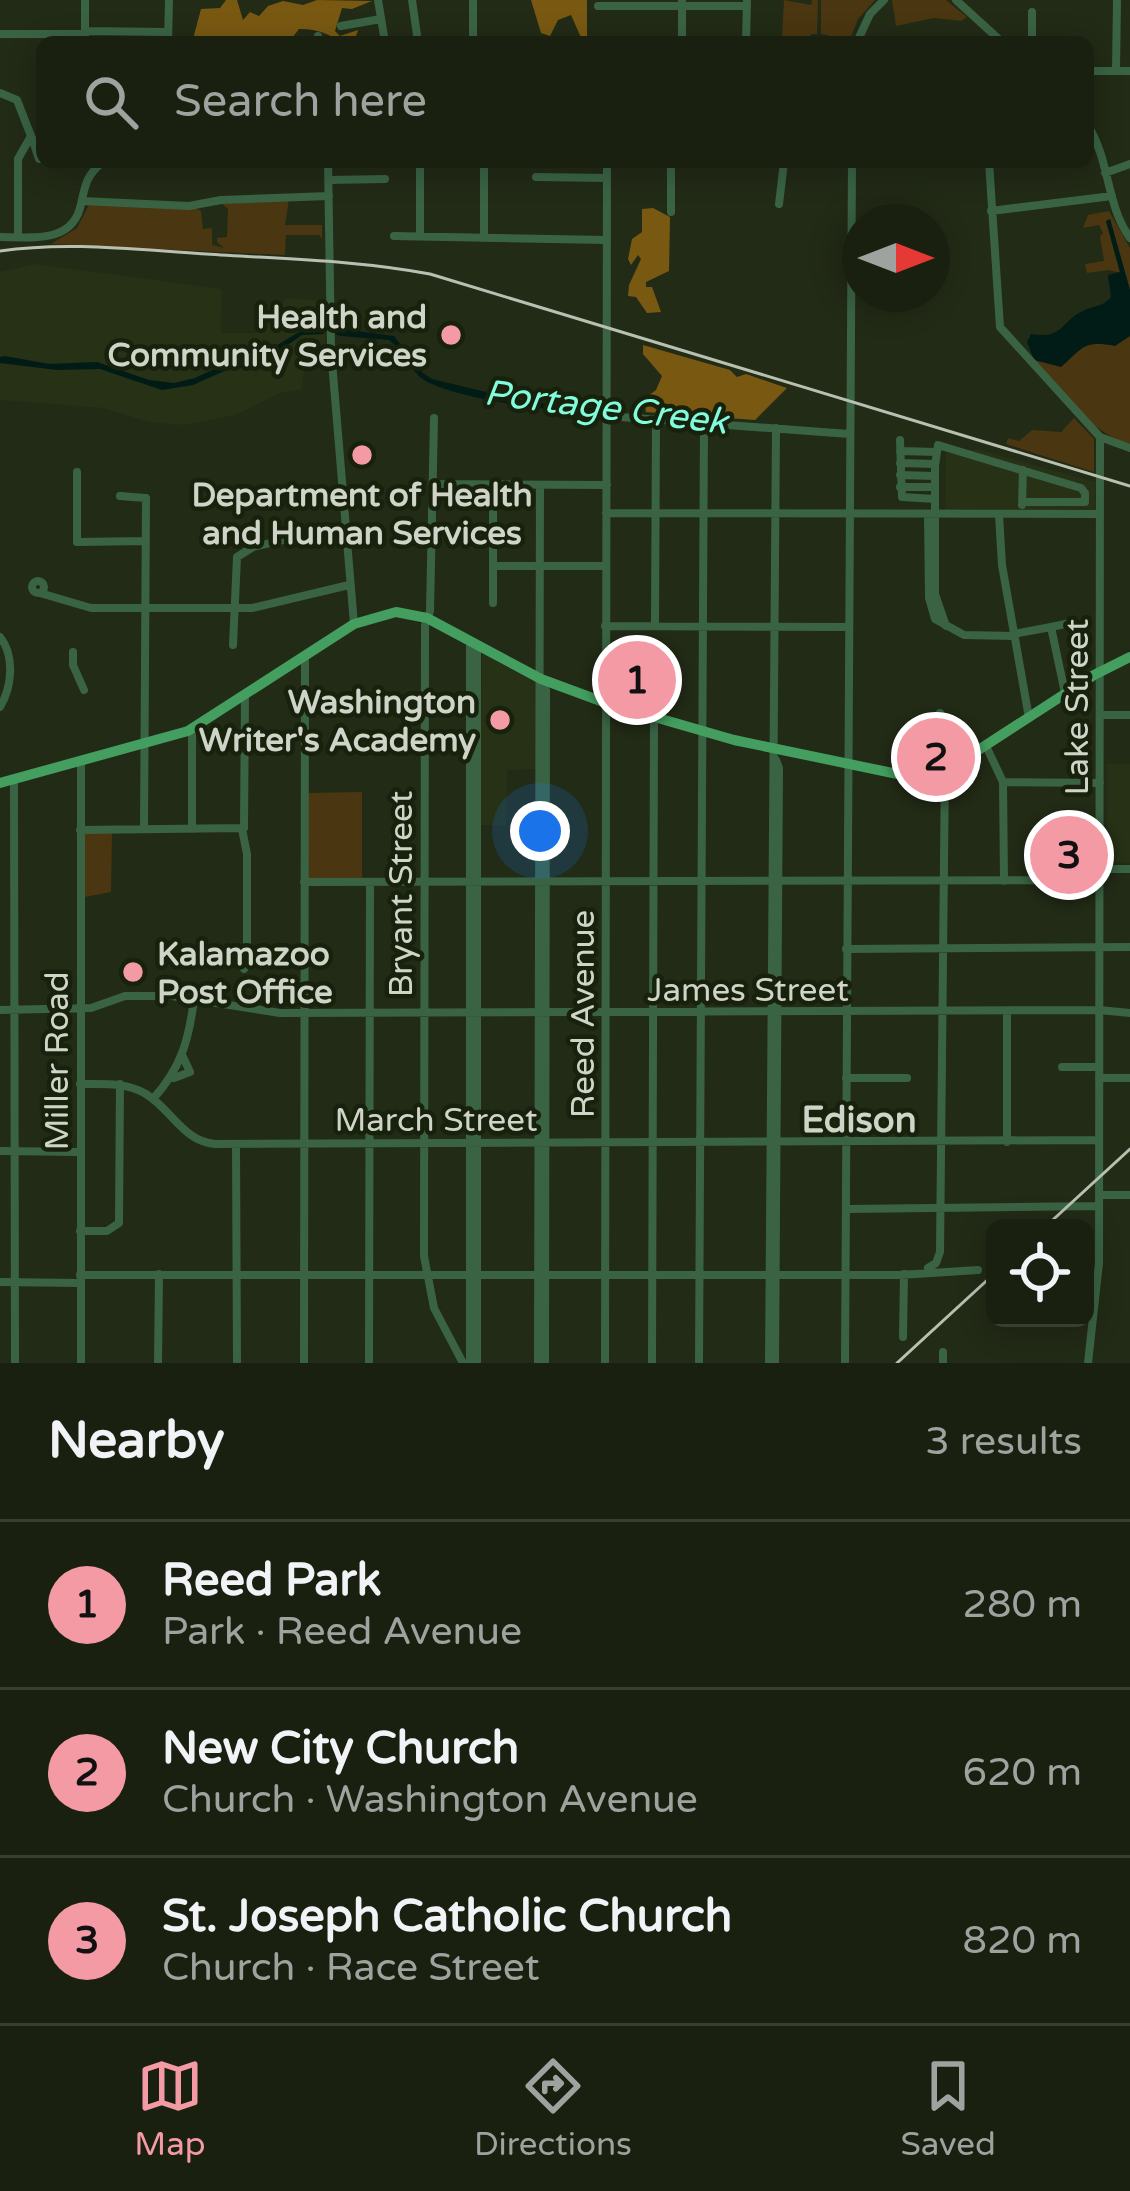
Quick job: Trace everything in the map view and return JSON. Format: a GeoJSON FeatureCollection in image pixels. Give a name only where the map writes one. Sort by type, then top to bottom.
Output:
{"type":"FeatureCollection","features":[{"type":"Feature","properties":{"kind":"main road"},"geometry":{"type":"LineString","coordinates":[[0,783],[192,729],[354,624],[391,613],[427,618],[541,679],[606,704],[775,753],[907,776],[943,773],[1130,657]]}},
{"type":"Feature","properties":{"kind":"main road"},"geometry":{"type":"LineString","coordinates":[[945,755],[962,761]]}},
{"type":"Feature","properties":{"kind":"street"},"geometry":{"type":"LineString","coordinates":[[0,34],[85,36],[86,0]]}},
{"type":"Feature","properties":{"kind":"street"},"geometry":{"type":"LineString","coordinates":[[168,36],[169,0]]}},
{"type":"Feature","properties":{"kind":"street"},"geometry":{"type":"LineString","coordinates":[[378,0],[385,36]]}},
{"type":"Feature","properties":{"kind":"street"},"geometry":{"type":"LineString","coordinates":[[412,0],[417,36]]}},
{"type":"Feature","properties":{"kind":"street"},"geometry":{"type":"LineString","coordinates":[[473,0],[473,36]]}},
{"type":"Feature","properties":{"kind":"street"},"geometry":{"type":"LineString","coordinates":[[859,36],[884,0]]}},
{"type":"Feature","properties":{"kind":"street"},"geometry":{"type":"LineString","coordinates":[[956,0],[995,36]]}},
{"type":"Feature","properties":{"kind":"street"},"geometry":{"type":"LineString","coordinates":[[1116,71],[1117,0]]}},
{"type":"Feature","properties":{"kind":"street"},"geometry":{"type":"LineString","coordinates":[[682,3],[682,36]]}},
{"type":"Feature","properties":{"kind":"street"},"geometry":{"type":"LineString","coordinates":[[598,6],[747,3],[746,36]]}},
{"type":"Feature","properties":{"kind":"street"},"geometry":{"type":"LineString","coordinates":[[1032,12],[1032,36]]}},
{"type":"Feature","properties":{"kind":"street"},"geometry":{"type":"LineString","coordinates":[[341,26],[381,19]]}},
{"type":"Feature","properties":{"kind":"street"},"geometry":{"type":"LineString","coordinates":[[1094,71],[1130,71]]}},
{"type":"Feature","properties":{"kind":"street"},"geometry":{"type":"LineString","coordinates":[[0,93],[17,100],[36,148]]}},
{"type":"Feature","properties":{"kind":"street"},"geometry":{"type":"LineString","coordinates":[[18,237],[18,160],[31,136]]}},
{"type":"Feature","properties":{"kind":"street"},"geometry":{"type":"LineString","coordinates":[[1094,142],[1130,238]]}},
{"type":"Feature","properties":{"kind":"street"},"geometry":{"type":"LineString","coordinates":[[18,160],[36,159]]}},
{"type":"Feature","properties":{"kind":"street"},"geometry":{"type":"LineString","coordinates":[[1105,172],[1130,164]]}},
{"type":"Feature","properties":{"kind":"street"},"geometry":{"type":"LineString","coordinates":[[0,237],[51,236],[68,228],[93,168]]}},
{"type":"Feature","properties":{"kind":"street"},"geometry":{"type":"LineString","coordinates":[[328,168],[330,332],[354,624]]}},
{"type":"Feature","properties":{"kind":"street"},"geometry":{"type":"LineString","coordinates":[[420,168],[420,236]]}},
{"type":"Feature","properties":{"kind":"street"},"geometry":{"type":"LineString","coordinates":[[484,168],[484,237]]}},
{"type":"Feature","properties":{"kind":"street","name":"Reed Avenue"},"geometry":{"type":"LineString","coordinates":[[605,1363],[608,168]]}},
{"type":"Feature","properties":{"kind":"street"},"geometry":{"type":"LineString","coordinates":[[671,168],[671,212]]}},
{"type":"Feature","properties":{"kind":"street"},"geometry":{"type":"LineString","coordinates":[[779,204],[783,168]]}},
{"type":"Feature","properties":{"kind":"street"},"geometry":{"type":"LineString","coordinates":[[845,1363],[852,168]]}},
{"type":"Feature","properties":{"kind":"street"},"geometry":{"type":"LineString","coordinates":[[989,168],[998,320],[1006,335],[1100,437],[1130,448]]}},
{"type":"Feature","properties":{"kind":"street"},"geometry":{"type":"LineString","coordinates":[[536,177],[607,178]]}},
{"type":"Feature","properties":{"kind":"street"},"geometry":{"type":"LineString","coordinates":[[328,179],[386,179]]}},
{"type":"Feature","properties":{"kind":"street"},"geometry":{"type":"LineString","coordinates":[[82,201],[177,206],[329,196]]}},
{"type":"Feature","properties":{"kind":"street"},"geometry":{"type":"LineString","coordinates":[[992,212],[1112,196]]}},
{"type":"Feature","properties":{"kind":"street"},"geometry":{"type":"LineString","coordinates":[[394,236],[607,240]]}},
{"type":"Feature","properties":{"kind":"street"},"geometry":{"type":"LineString","coordinates":[[607,413],[849,434]]}},
{"type":"Feature","properties":{"kind":"street","name":"Bryant Street"},"geometry":{"type":"LineString","coordinates":[[434,418],[424,883],[426,1274],[440,1325],[470,1363]]}},
{"type":"Feature","properties":{"kind":"street"},"geometry":{"type":"LineString","coordinates":[[655,626],[656,420]]}},
{"type":"Feature","properties":{"kind":"street"},"geometry":{"type":"LineString","coordinates":[[699,1363],[704,424]]}},
{"type":"Feature","properties":{"kind":"street"},"geometry":{"type":"LineString","coordinates":[[772,1363],[776,428]]}},
{"type":"Feature","properties":{"kind":"street","name":"Lake Street"},"geometry":{"type":"LineString","coordinates":[[1088,1363],[1098,1282],[1100,437]]}},
{"type":"Feature","properties":{"kind":"street"},"geometry":{"type":"LineString","coordinates":[[1022,502],[1085,502],[1084,490],[938,445],[932,514],[936,601],[946,626],[964,635],[1013,635],[1070,623]]}},
{"type":"Feature","properties":{"kind":"street"},"geometry":{"type":"LineString","coordinates":[[935,499],[902,497],[900,446],[936,452]]}},
{"type":"Feature","properties":{"kind":"street"},"geometry":{"type":"LineString","coordinates":[[900,463],[935,464]]}},
{"type":"Feature","properties":{"kind":"street"},"geometry":{"type":"LineString","coordinates":[[1022,514],[1023,470]]}},
{"type":"Feature","properties":{"kind":"street"},"geometry":{"type":"LineString","coordinates":[[77,472],[77,542],[146,541]]}},
{"type":"Feature","properties":{"kind":"street"},"geometry":{"type":"LineString","coordinates":[[900,475],[934,476]]}},
{"type":"Feature","properties":{"kind":"street"},"geometry":{"type":"LineString","coordinates":[[432,484],[607,485]]}},
{"type":"Feature","properties":{"kind":"street"},"geometry":{"type":"LineString","coordinates":[[493,485],[493,603]]}},
{"type":"Feature","properties":{"kind":"street"},"geometry":{"type":"LineString","coordinates":[[540,485],[542,1363]]}},
{"type":"Feature","properties":{"kind":"street"},"geometry":{"type":"LineString","coordinates":[[900,487],[935,487]]}},
{"type":"Feature","properties":{"kind":"street"},"geometry":{"type":"LineString","coordinates":[[120,496],[146,498],[144,829]]}},
{"type":"Feature","properties":{"kind":"street"},"geometry":{"type":"LineString","coordinates":[[606,513],[1100,514]]}},
{"type":"Feature","properties":{"kind":"street"},"geometry":{"type":"LineString","coordinates":[[999,515],[1000,556],[1029,718]]}},
{"type":"Feature","properties":{"kind":"street"},"geometry":{"type":"LineString","coordinates":[[233,645],[234,567],[241,554],[345,526]]}},
{"type":"Feature","properties":{"kind":"street"},"geometry":{"type":"LineString","coordinates":[[493,566],[606,566]]}},
{"type":"Feature","properties":{"kind":"street"},"geometry":{"type":"LineString","coordinates":[[40,593],[91,608],[235,608],[268,607],[350,585]]}},
{"type":"Feature","properties":{"kind":"street"},"geometry":{"type":"LineString","coordinates":[[605,626],[848,627]]}},
{"type":"Feature","properties":{"kind":"street"},"geometry":{"type":"LineString","coordinates":[[1051,627],[1065,695]]}},
{"type":"Feature","properties":{"kind":"street"},"geometry":{"type":"LineString","coordinates":[[0,637],[9,651],[10,673],[7,696],[0,707]]}},
{"type":"Feature","properties":{"kind":"street"},"geometry":{"type":"LineString","coordinates":[[470,1363],[474,644]]}},
{"type":"Feature","properties":{"kind":"street"},"geometry":{"type":"LineString","coordinates":[[73,652],[73,665],[84,690]]}},
{"type":"Feature","properties":{"kind":"street"},"geometry":{"type":"LineString","coordinates":[[304,1363],[305,655]]}},
{"type":"Feature","properties":{"kind":"street"},"geometry":{"type":"LineString","coordinates":[[244,694],[244,969]]}},
{"type":"Feature","properties":{"kind":"street"},"geometry":{"type":"LineString","coordinates":[[921,1271],[939,1258],[945,755],[940,713]]}},
{"type":"Feature","properties":{"kind":"street"},"geometry":{"type":"LineString","coordinates":[[1101,715],[1130,715]]}},
{"type":"Feature","properties":{"kind":"street"},"geometry":{"type":"LineString","coordinates":[[652,1363],[654,719]]}},
{"type":"Feature","properties":{"kind":"street"},"geometry":{"type":"LineString","coordinates":[[192,729],[192,829]]}},
{"type":"Feature","properties":{"kind":"street"},"geometry":{"type":"LineString","coordinates":[[986,746],[1003,782],[1004,881]]}},
{"type":"Feature","properties":{"kind":"street","name":"Miller Road"},"geometry":{"type":"LineString","coordinates":[[80,760],[81,1363]]}},
{"type":"Feature","properties":{"kind":"street"},"geometry":{"type":"LineString","coordinates":[[14,779],[15,1363]]}},
{"type":"Feature","properties":{"kind":"street"},"geometry":{"type":"LineString","coordinates":[[1003,782],[1100,783]]}},
{"type":"Feature","properties":{"kind":"street"},"geometry":{"type":"LineString","coordinates":[[80,830],[243,828]]}},
{"type":"Feature","properties":{"kind":"street"},"geometry":{"type":"LineString","coordinates":[[304,882],[942,882],[1130,869]]}},
{"type":"Feature","properties":{"kind":"street"},"geometry":{"type":"LineString","coordinates":[[369,1363],[370,883]]}},
{"type":"Feature","properties":{"kind":"street"},"geometry":{"type":"LineString","coordinates":[[847,949],[1130,947]]}},
{"type":"Feature","properties":{"kind":"street","name":"James Street"},"geometry":{"type":"LineString","coordinates":[[0,1010],[81,1009],[125,996],[304,1013],[1130,1013]]}},
{"type":"Feature","properties":{"kind":"street"},"geometry":{"type":"LineString","coordinates":[[153,1099],[172,1078],[190,1072],[183,1058],[194,999]]}},
{"type":"Feature","properties":{"kind":"street"},"geometry":{"type":"LineString","coordinates":[[1007,1011],[1007,1142]]}},
{"type":"Feature","properties":{"kind":"street"},"geometry":{"type":"LineString","coordinates":[[1062,1067],[1099,1067]]}},
{"type":"Feature","properties":{"kind":"street"},"geometry":{"type":"LineString","coordinates":[[846,1078],[907,1078]]}},
{"type":"Feature","properties":{"kind":"street"},"geometry":{"type":"LineString","coordinates":[[1099,1078],[1130,1078]]}},
{"type":"Feature","properties":{"kind":"street","name":"March Street"},"geometry":{"type":"LineString","coordinates":[[80,1084],[120,1084],[153,1099],[195,1140],[236,1144],[1099,1140]]}},
{"type":"Feature","properties":{"kind":"street"},"geometry":{"type":"LineString","coordinates":[[80,1232],[107,1231],[119,1223],[120,1084]]}},
{"type":"Feature","properties":{"kind":"street"},"geometry":{"type":"LineString","coordinates":[[236,1144],[237,1363]]}},
{"type":"Feature","properties":{"kind":"street"},"geometry":{"type":"LineString","coordinates":[[0,1151],[80,1152]]}},
{"type":"Feature","properties":{"kind":"street"},"geometry":{"type":"LineString","coordinates":[[846,1209],[1099,1201],[1130,1195]]}},
{"type":"Feature","properties":{"kind":"street"},"geometry":{"type":"LineString","coordinates":[[0,1282],[159,1274],[773,1275],[978,1270]]}},
{"type":"Feature","properties":{"kind":"street"},"geometry":{"type":"LineString","coordinates":[[158,1363],[159,1274]]}},
{"type":"Feature","properties":{"kind":"street"},"geometry":{"type":"LineString","coordinates":[[903,1337],[904,1274]]}},
{"type":"Feature","properties":{"kind":"shaded area"},"geometry":{"type":"Polygon","coordinates":[[[226,0],[237,0],[243,20],[250,12],[259,16],[268,6],[283,1],[303,5],[317,0],[372,1],[342,8],[335,31],[340,36],[299,29],[294,36],[194,36],[201,9],[220,8],[226,0]]]}},
{"type":"Feature","properties":{"kind":"shaded area"},"geometry":{"type":"Polygon","coordinates":[[[531,0],[587,0],[587,36],[580,36],[571,15],[558,20],[550,36],[541,33],[531,0]]]}},
{"type":"Feature","properties":{"kind":"shaded area"},"geometry":{"type":"Polygon","coordinates":[[[784,0],[811,5],[818,0],[817,34],[782,36],[784,0]]]}},
{"type":"Feature","properties":{"kind":"shaded area"},"geometry":{"type":"Polygon","coordinates":[[[821,0],[875,0],[858,19],[851,36],[821,34],[821,0]]]}},
{"type":"Feature","properties":{"kind":"shaded area"},"geometry":{"type":"Polygon","coordinates":[[[892,0],[946,0],[967,17],[896,26],[892,0]]]}},
{"type":"Feature","properties":{"kind":"shaded area"},"geometry":{"type":"Polygon","coordinates":[[[289,199],[285,225],[322,225],[322,239],[319,235],[286,235],[285,255],[51,244],[77,228],[89,205],[194,207],[201,211],[203,229],[212,228],[212,245],[224,248],[217,238],[227,237],[228,209],[221,203],[289,199]]]}},
{"type":"Feature","properties":{"kind":"shaded area"},"geometry":{"type":"Polygon","coordinates":[[[653,208],[670,217],[669,271],[646,282],[661,312],[647,313],[636,297],[628,296],[641,259],[638,255],[631,265],[628,259],[632,239],[642,232],[642,209],[653,208]]]}},
{"type":"Feature","properties":{"kind":"shaded area"},"geometry":{"type":"Polygon","coordinates":[[[1109,211],[1130,248],[1130,290],[1110,219],[1106,221],[1120,273],[1087,273],[1085,264],[1104,261],[1103,233],[1099,225],[1083,228],[1088,215],[1109,211]]]}},
{"type":"Feature","properties":{"kind":"shaded area"},"geometry":{"type":"Polygon","coordinates":[[[35,264],[222,289],[221,333],[256,333],[287,298],[325,301],[325,347],[308,354],[301,390],[282,392],[236,415],[184,425],[149,422],[103,408],[0,400],[0,272],[35,264]]]}},
{"type":"Feature","properties":{"kind":"shaded area"},"geometry":{"type":"Polygon","coordinates":[[[1130,320],[1130,445],[1088,420],[1033,362],[1130,320]]]}},
{"type":"Feature","properties":{"kind":"shaded area"},"geometry":{"type":"Polygon","coordinates":[[[643,345],[730,370],[737,377],[746,374],[787,388],[755,420],[646,412],[644,399],[656,390],[662,376],[643,354],[643,345]]]}},
{"type":"Feature","properties":{"kind":"shaded area"},"geometry":{"type":"Polygon","coordinates":[[[1074,418],[1094,439],[1094,472],[1006,444],[1008,438],[1019,441],[1032,430],[1061,432],[1074,418]]]}},
{"type":"Feature","properties":{"kind":"shaded area"},"geometry":{"type":"Polygon","coordinates":[[[946,450],[980,450],[1095,482],[1095,511],[945,511],[946,450]]]}},
{"type":"Feature","properties":{"kind":"shaded area"},"geometry":{"type":"Polygon","coordinates":[[[482,653],[536,683],[536,769],[507,770],[506,826],[480,825],[482,653]]]}},
{"type":"Feature","properties":{"kind":"shaded area"},"geometry":{"type":"Polygon","coordinates":[[[665,660],[664,717],[610,699],[609,661],[665,660]]]}},
{"type":"Feature","properties":{"kind":"shaded area"},"geometry":{"type":"Polygon","coordinates":[[[1107,764],[1130,764],[1130,863],[1107,862],[1107,764]]]}},
{"type":"Feature","properties":{"kind":"shaded area"},"geometry":{"type":"Polygon","coordinates":[[[362,792],[362,882],[304,882],[304,793],[362,792]]]}},
{"type":"Feature","properties":{"kind":"shaded area"},"geometry":{"type":"Polygon","coordinates":[[[85,833],[112,833],[111,892],[85,897],[85,833]]]}},
{"type":"Feature","properties":{"kind":"water"},"geometry":{"type":"Polygon","coordinates":[[[1110,219],[1130,290],[1130,336],[1115,346],[1084,347],[1061,367],[1034,360],[1027,342],[1031,334],[1056,332],[1077,314],[1111,297],[1108,275],[1120,272],[1106,221],[1110,219]]]}},
{"type":"Feature","properties":{"kind":"water"},"geometry":{"type":"Polygon","coordinates":[[[335,328],[394,336],[432,379],[523,401],[600,409],[600,413],[534,408],[453,392],[420,377],[389,340],[341,336],[335,328]]]}},
{"type":"Feature","properties":{"kind":"water"},"geometry":{"type":"Polygon","coordinates":[[[304,329],[324,329],[324,334],[302,335],[267,359],[240,364],[193,385],[162,390],[100,369],[0,363],[5,356],[49,364],[97,362],[149,380],[174,383],[240,357],[264,353],[304,329]]]}},
{"type":"Feature","properties":{"kind":"railway"},"geometry":{"type":"LineString","coordinates":[[0,251],[103,247],[346,263],[430,274],[1130,486]]}},
{"type":"Feature","properties":{"kind":"railway"},"geometry":{"type":"LineString","coordinates":[[1054,1219],[1130,1149]]}},
{"type":"Feature","properties":{"kind":"railway"},"geometry":{"type":"LineString","coordinates":[[897,1363],[986,1281]]}},
{"type":"Feature","properties":{"kind":"place","name":"Health and Community Services"},"geometry":{"type":"Point","coordinates":[451,335]}},
{"type":"Feature","properties":{"kind":"place","name":"Department of Health and Human Services"},"geometry":{"type":"Point","coordinates":[362,455]}},
{"type":"Feature","properties":{"kind":"place","name":"Reed Park"},"geometry":{"type":"Point","coordinates":[637,680]}},
{"type":"Feature","properties":{"kind":"place","name":"Washington Writer's Academy"},"geometry":{"type":"Point","coordinates":[500,720]}},
{"type":"Feature","properties":{"kind":"place","name":"New City Church"},"geometry":{"type":"Point","coordinates":[936,757]}},
{"type":"Feature","properties":{"kind":"place","name":"St. Joseph Catholic Church"},"geometry":{"type":"Point","coordinates":[1069,855]}},
{"type":"Feature","properties":{"kind":"place","name":"Kalamazoo Post Office"},"geometry":{"type":"Point","coordinates":[133,972]}},
{"type":"Feature","properties":{"kind":"district","name":"Edison"},"geometry":{"type":"Point","coordinates":[859,1119]}},
{"type":"Feature","properties":{"kind":"water label","name":"Portage Creek"},"geometry":{"type":"Point","coordinates":[606,406]}}]}
